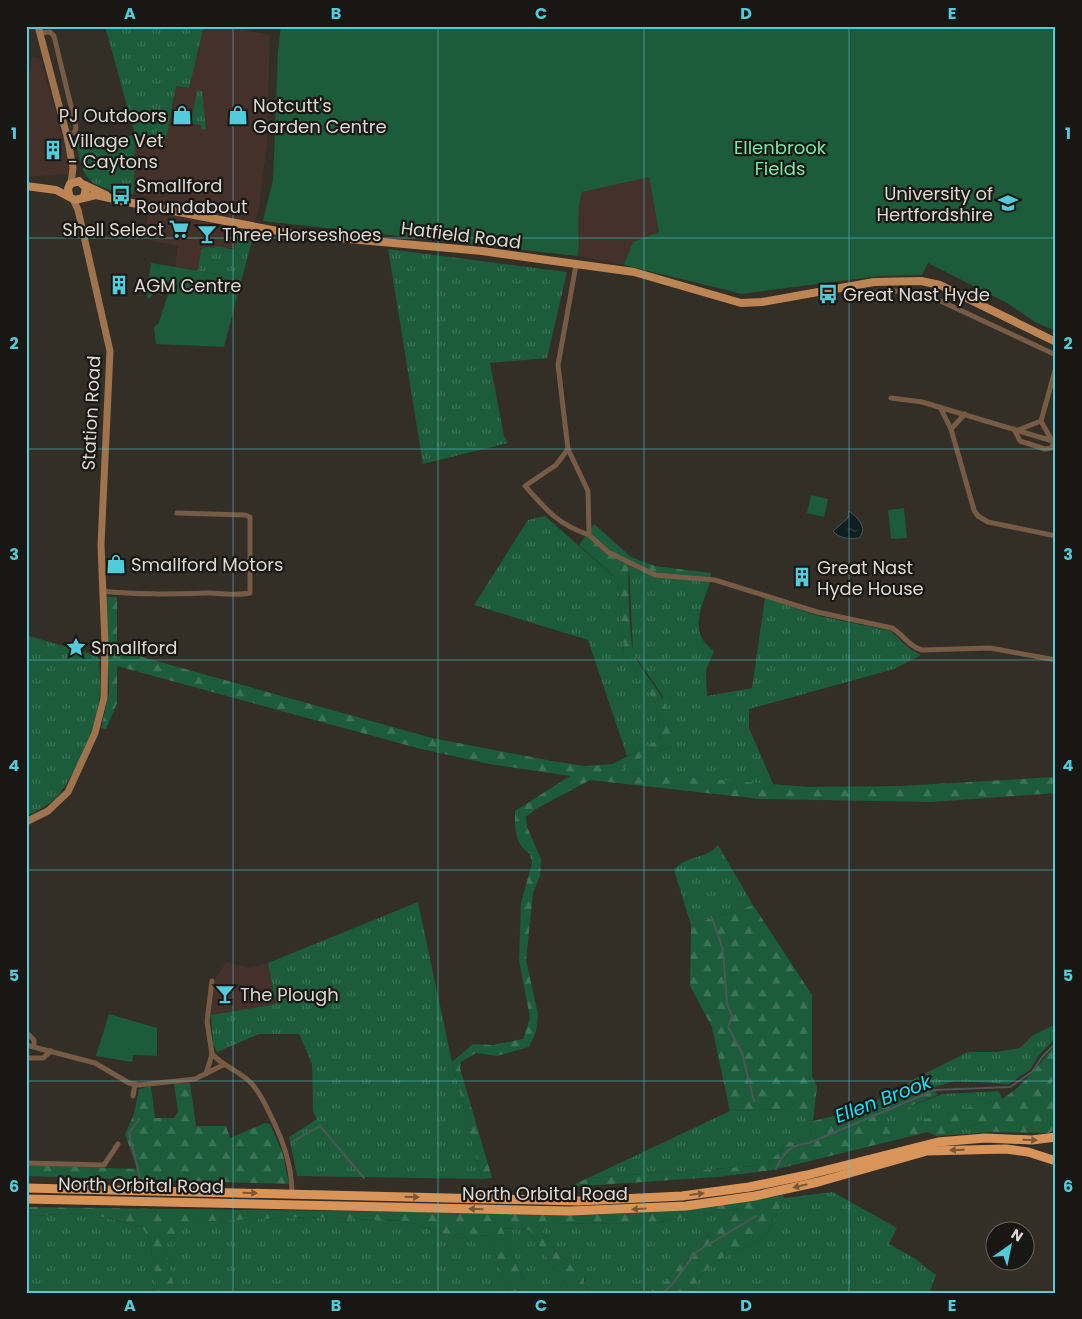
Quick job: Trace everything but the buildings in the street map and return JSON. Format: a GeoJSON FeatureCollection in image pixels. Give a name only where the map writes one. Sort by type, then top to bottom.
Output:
{"type":"FeatureCollection","features":[{"type":"Feature","properties":{"kind":"highway","name":"North Orbital Road"},"geometry":{"type":"LineString","coordinates":[[26,1188],[578,1201],[652,1198],[722,1191],[781,1181],[938,1142],[985,1138],[1032,1140],[1056,1138]]}},
{"type":"Feature","properties":{"kind":"highway","name":"North Orbital Road"},"geometry":{"type":"LineString","coordinates":[[26,1199],[552,1211],[622,1210],[686,1206],[755,1196],[818,1182],[927,1151],[1006,1150],[1028,1152],[1056,1161]]}},
{"type":"Feature","properties":{"kind":"main road"},"geometry":{"type":"LineString","coordinates":[[71,183],[68,189],[71,197]]}},
{"type":"Feature","properties":{"kind":"main road"},"geometry":{"type":"LineString","coordinates":[[26,186],[56,190],[71,197],[83,198],[87,191],[84,184],[71,183],[56,190]]}},
{"type":"Feature","properties":{"kind":"main road","name":"Hatfield Road"},"geometry":{"type":"LineString","coordinates":[[84,184],[108,196],[132,203],[293,234],[482,251],[634,272],[741,302],[762,302],[854,285],[906,281],[940,285],[1056,342]]}},
{"type":"Feature","properties":{"kind":"main road","name":"Hatfield Road"},"geometry":{"type":"LineString","coordinates":[[83,198],[108,196]]}},
{"type":"Feature","properties":{"kind":"street"},"geometry":{"type":"LineString","coordinates":[[67,136],[75,132],[76,127],[54,36],[50,32],[39,29],[67,136],[73,168],[71,183]]}},
{"type":"Feature","properties":{"kind":"street"},"geometry":{"type":"LineString","coordinates":[[73,168],[84,184]]}},
{"type":"Feature","properties":{"kind":"street","name":"Station Road"},"geometry":{"type":"LineString","coordinates":[[26,822],[56,804],[74,782],[96,733],[102,711],[105,648],[100,561],[104,434],[110,351],[78,210],[71,197]]}},
{"type":"Feature","properties":{"kind":"street","name":"Station Road"},"geometry":{"type":"LineString","coordinates":[[78,210],[83,198]]}},
{"type":"Feature","properties":{"kind":"street"},"geometry":{"type":"LineString","coordinates":[[576,265],[558,365],[568,449],[588,491],[589,535]]}},
{"type":"Feature","properties":{"kind":"street"},"geometry":{"type":"LineString","coordinates":[[854,285],[860,293],[898,292],[932,297],[1056,355]]}},
{"type":"Feature","properties":{"kind":"street"},"geometry":{"type":"LineString","coordinates":[[1054,441],[1041,421],[1056,367]]}},
{"type":"Feature","properties":{"kind":"street"},"geometry":{"type":"LineString","coordinates":[[891,398],[922,402],[1054,441]]}},
{"type":"Feature","properties":{"kind":"street"},"geometry":{"type":"LineString","coordinates":[[940,407],[951,429],[974,510],[978,516],[988,522],[1056,536]]}},
{"type":"Feature","properties":{"kind":"street"},"geometry":{"type":"LineString","coordinates":[[951,429],[965,414]]}},
{"type":"Feature","properties":{"kind":"street"},"geometry":{"type":"LineString","coordinates":[[1016,430],[1041,421]]}},
{"type":"Feature","properties":{"kind":"street"},"geometry":{"type":"LineString","coordinates":[[1016,430],[1020,441],[1045,449],[1051,448],[1054,441]]}},
{"type":"Feature","properties":{"kind":"street"},"geometry":{"type":"LineString","coordinates":[[568,449],[556,465],[525,486],[547,511],[568,528],[589,535],[608,552],[656,574],[715,580],[817,612],[892,628],[912,648],[922,650],[990,648],[1056,660]]}},
{"type":"Feature","properties":{"kind":"street"},"geometry":{"type":"LineString","coordinates":[[101,591],[173,595],[210,593],[239,596],[250,593],[250,517],[245,515],[177,512]]}},
{"type":"Feature","properties":{"kind":"street"},"geometry":{"type":"LineString","coordinates":[[206,1074],[212,1054],[207,1022],[212,981]]}},
{"type":"Feature","properties":{"kind":"street"},"geometry":{"type":"LineString","coordinates":[[26,1032],[34,1040],[34,1047]]}},
{"type":"Feature","properties":{"kind":"street"},"geometry":{"type":"LineString","coordinates":[[26,1045],[95,1063],[135,1084],[195,1079],[223,1065]]}},
{"type":"Feature","properties":{"kind":"street"},"geometry":{"type":"LineString","coordinates":[[26,1058],[43,1058],[51,1052]]}},
{"type":"Feature","properties":{"kind":"street"},"geometry":{"type":"LineString","coordinates":[[212,1054],[223,1065],[237,1071],[257,1089],[287,1150],[292,1194]]}},
{"type":"Feature","properties":{"kind":"street"},"geometry":{"type":"LineString","coordinates":[[133,1096],[135,1084]]}},
{"type":"Feature","properties":{"kind":"street"},"geometry":{"type":"LineString","coordinates":[[26,1163],[104,1165],[118,1144]]}},
{"type":"Feature","properties":{"kind":"shaded area"},"geometry":{"type":"Polygon","coordinates":[[[204,26],[223,26],[270,35],[267,143],[260,202],[242,278],[175,267],[178,246],[149,240],[149,234],[145,233],[150,198],[134,193],[135,135],[166,139],[176,86],[189,88],[204,26]]]}},
{"type":"Feature","properties":{"kind":"shaded area"},"geometry":{"type":"Polygon","coordinates":[[[32,57],[41,59],[63,140],[70,171],[68,174],[26,177],[26,100],[32,57]]]}},
{"type":"Feature","properties":{"kind":"shaded area"},"geometry":{"type":"Polygon","coordinates":[[[649,176],[659,232],[633,242],[624,265],[578,256],[580,239],[577,207],[582,192],[649,176]]]}},
{"type":"Feature","properties":{"kind":"shaded area"},"geometry":{"type":"Polygon","coordinates":[[[226,962],[250,968],[268,963],[276,1004],[211,1015],[213,982],[226,962]]]}},
{"type":"Feature","properties":{"kind":"green space"},"geometry":{"type":"Polygon","coordinates":[[[105,26],[204,26],[189,88],[176,86],[166,139],[135,135],[105,26]]]}},
{"type":"Feature","properties":{"kind":"green space","name":"Ellenbrook Fields"},"geometry":{"type":"Polygon","coordinates":[[[281,26],[1056,26],[1056,331],[1035,322],[1007,303],[928,263],[922,275],[879,276],[742,294],[624,265],[633,242],[659,232],[649,177],[582,192],[578,216],[578,256],[263,221],[273,180],[278,51],[281,26]]]}},
{"type":"Feature","properties":{"kind":"green space"},"geometry":{"type":"Polygon","coordinates":[[[197,90],[202,91],[206,130],[201,129],[201,125],[191,123],[197,90]]]}},
{"type":"Feature","properties":{"kind":"green space"},"geometry":{"type":"Polygon","coordinates":[[[135,135],[134,193],[129,195],[115,191],[97,185],[90,180],[82,167],[76,142],[135,135]]]}},
{"type":"Feature","properties":{"kind":"green space"},"geometry":{"type":"Polygon","coordinates":[[[238,228],[252,231],[253,237],[242,278],[198,271],[201,250],[205,247],[214,248],[217,246],[234,250],[238,228]]]}},
{"type":"Feature","properties":{"kind":"green space"},"geometry":{"type":"Polygon","coordinates":[[[388,249],[567,272],[547,358],[490,363],[504,436],[508,443],[423,464],[388,249]]]}},
{"type":"Feature","properties":{"kind":"green space"},"geometry":{"type":"Polygon","coordinates":[[[151,263],[242,278],[224,347],[156,344],[154,327],[159,323],[168,294],[176,294],[178,285],[163,282],[161,287],[155,286],[153,294],[148,300],[147,293],[151,263]]]}},
{"type":"Feature","properties":{"kind":"green space"},"geometry":{"type":"Polygon","coordinates":[[[811,495],[828,499],[824,517],[807,513],[811,495]]]}},
{"type":"Feature","properties":{"kind":"green space"},"geometry":{"type":"Polygon","coordinates":[[[904,508],[907,538],[891,539],[888,510],[904,508]]]}},
{"type":"Feature","properties":{"kind":"green space"},"geometry":{"type":"Polygon","coordinates":[[[545,516],[618,580],[624,653],[656,704],[660,740],[627,756],[588,640],[474,605],[528,520],[545,516]]]}},
{"type":"Feature","properties":{"kind":"green space"},"geometry":{"type":"Polygon","coordinates":[[[594,524],[631,557],[655,566],[711,573],[710,582],[655,576],[629,566],[629,610],[634,654],[668,709],[674,733],[672,747],[628,762],[620,772],[809,787],[900,786],[1056,777],[1056,793],[931,802],[760,799],[590,780],[536,809],[526,817],[527,827],[541,859],[540,876],[533,893],[526,960],[538,1014],[536,1032],[529,1047],[497,1056],[476,1053],[461,1062],[460,1068],[492,1178],[482,1179],[452,1062],[473,1044],[492,1045],[523,1039],[530,1018],[519,960],[521,903],[532,863],[530,854],[521,845],[516,835],[515,811],[570,776],[489,764],[417,748],[117,666],[117,703],[106,729],[101,728],[109,693],[106,597],[117,597],[117,650],[432,738],[585,766],[613,764],[660,739],[656,704],[624,653],[618,580],[579,545],[594,524]]]}},
{"type":"Feature","properties":{"kind":"green space"},"geometry":{"type":"Polygon","coordinates":[[[629,566],[655,576],[710,582],[699,619],[701,636],[714,651],[706,670],[707,696],[752,688],[765,597],[815,615],[891,631],[910,649],[921,655],[894,669],[749,709],[749,728],[774,786],[620,772],[627,762],[672,747],[662,695],[633,653],[629,566]]]}},
{"type":"Feature","properties":{"kind":"green space"},"geometry":{"type":"Polygon","coordinates":[[[26,635],[99,658],[100,683],[96,718],[87,743],[69,780],[56,798],[26,817],[26,635]]]}},
{"type":"Feature","properties":{"kind":"green space"},"geometry":{"type":"Polygon","coordinates":[[[718,845],[753,905],[691,925],[674,870],[684,862],[708,853],[718,845]]]}},
{"type":"Feature","properties":{"kind":"green space"},"geometry":{"type":"Polygon","coordinates":[[[418,902],[452,1062],[482,1179],[297,1176],[289,1137],[317,1119],[313,1111],[312,1064],[299,1034],[259,1034],[217,1052],[213,1044],[211,1015],[276,1004],[268,963],[418,902]]]}},
{"type":"Feature","properties":{"kind":"green space"},"geometry":{"type":"Polygon","coordinates":[[[753,905],[812,995],[812,1076],[817,1087],[813,1121],[867,1105],[916,1078],[922,1091],[934,1087],[937,1095],[881,1118],[888,1129],[1002,1099],[1025,1080],[1056,1045],[1052,1084],[1056,1090],[1056,1129],[1049,1133],[991,1132],[983,1122],[937,1136],[928,1132],[773,1170],[717,1177],[569,1187],[588,1178],[766,1165],[789,1142],[809,1139],[812,1121],[787,1109],[730,1111],[712,1027],[690,986],[691,925],[753,905]]]}},
{"type":"Feature","properties":{"kind":"green space"},"geometry":{"type":"Polygon","coordinates":[[[109,1014],[157,1028],[157,1056],[133,1055],[132,1062],[96,1056],[109,1014]]]}},
{"type":"Feature","properties":{"kind":"green space"},"geometry":{"type":"Polygon","coordinates":[[[1056,1024],[1056,1038],[1039,1055],[1030,1070],[1009,1084],[955,1081],[922,1091],[916,1078],[968,1052],[997,1052],[1020,1048],[1033,1035],[1056,1024]]]}},
{"type":"Feature","properties":{"kind":"green space"},"geometry":{"type":"Polygon","coordinates":[[[174,1083],[190,1083],[196,1126],[226,1126],[230,1138],[265,1123],[270,1124],[283,1154],[289,1184],[26,1176],[26,1165],[137,1169],[125,1134],[134,1114],[139,1089],[151,1086],[155,1118],[174,1118],[178,1112],[174,1083]]]}},
{"type":"Feature","properties":{"kind":"green space"},"geometry":{"type":"Polygon","coordinates":[[[999,1091],[1002,1099],[888,1130],[880,1118],[942,1094],[999,1091]]]}},
{"type":"Feature","properties":{"kind":"green space"},"geometry":{"type":"Polygon","coordinates":[[[787,1109],[812,1121],[809,1139],[789,1142],[766,1165],[588,1178],[730,1111],[787,1109]]]}},
{"type":"Feature","properties":{"kind":"green space"},"geometry":{"type":"Polygon","coordinates":[[[983,1122],[991,1132],[937,1136],[983,1122]]]}},
{"type":"Feature","properties":{"kind":"green space"},"geometry":{"type":"Polygon","coordinates":[[[833,1192],[897,1228],[889,1244],[914,1258],[936,1275],[929,1293],[691,1293],[699,1277],[716,1261],[766,1237],[784,1198],[833,1192]]]}},
{"type":"Feature","properties":{"kind":"green space"},"geometry":{"type":"Polygon","coordinates":[[[783,1195],[784,1198],[766,1237],[716,1261],[699,1277],[691,1293],[646,1293],[666,1281],[694,1245],[727,1221],[738,1209],[654,1223],[537,1224],[560,1257],[575,1264],[583,1273],[585,1286],[591,1293],[574,1293],[553,1268],[530,1230],[502,1228],[529,1293],[509,1293],[489,1235],[458,1238],[405,1221],[306,1217],[189,1222],[165,1244],[175,1293],[158,1293],[150,1241],[142,1227],[87,1213],[26,1216],[26,1207],[540,1215],[609,1214],[696,1208],[783,1195]]]}},
{"type":"Feature","properties":{"kind":"green space"},"geometry":{"type":"Polygon","coordinates":[[[738,1209],[727,1221],[694,1245],[666,1281],[646,1293],[591,1293],[585,1286],[585,1280],[575,1264],[560,1257],[537,1224],[654,1223],[738,1209]]]}},
{"type":"Feature","properties":{"kind":"green space"},"geometry":{"type":"Polygon","coordinates":[[[87,1213],[142,1227],[150,1241],[158,1293],[26,1293],[26,1216],[87,1213]]]}},
{"type":"Feature","properties":{"kind":"green space"},"geometry":{"type":"Polygon","coordinates":[[[306,1217],[405,1221],[458,1238],[489,1235],[509,1293],[175,1293],[165,1244],[188,1222],[306,1217]]]}},
{"type":"Feature","properties":{"kind":"green space"},"geometry":{"type":"Polygon","coordinates":[[[502,1228],[530,1230],[553,1268],[574,1293],[529,1293],[502,1228]]]}},
{"type":"Feature","properties":{"kind":"water"},"geometry":{"type":"Polygon","coordinates":[[[849,511],[861,523],[862,534],[859,538],[841,537],[833,531],[848,518],[849,511]]]}},
{"type":"Feature","properties":{"kind":"waterway"},"geometry":{"type":"LineString","coordinates":[[712,918],[723,950],[727,1004],[732,1016],[728,1027],[742,1053],[754,1101]]}},
{"type":"Feature","properties":{"kind":"waterway","name":"Ellen Brook"},"geometry":{"type":"LineString","coordinates":[[776,1169],[782,1158],[792,1147],[809,1143],[935,1090],[1010,1087],[1032,1072],[1042,1057],[1056,1043]]}},
{"type":"Feature","properties":{"kind":"waterway"},"geometry":{"type":"LineString","coordinates":[[139,1119],[129,1133],[140,1178]]}},
{"type":"Feature","properties":{"kind":"waterway"},"geometry":{"type":"LineString","coordinates":[[292,1142],[320,1126],[364,1178]]}},
{"type":"Feature","properties":{"kind":"waterway","name":"Ellen Brook"},"geometry":{"type":"LineString","coordinates":[[661,1293],[671,1286],[696,1252],[756,1216]]}},
{"type":"Feature","properties":{"kind":"place","name":"PJ Outdoors"},"geometry":{"type":"Point","coordinates":[182,115]}},
{"type":"Feature","properties":{"kind":"place","name":"Notcutt's Garden Centre"},"geometry":{"type":"Point","coordinates":[238,115]}},
{"type":"Feature","properties":{"kind":"place","name":"Village Vet - Caytons"},"geometry":{"type":"Point","coordinates":[53,150]}},
{"type":"Feature","properties":{"kind":"place","name":"Smallford Roundabout"},"geometry":{"type":"Point","coordinates":[121,195]}},
{"type":"Feature","properties":{"kind":"place","name":"University of Hertfordshire"},"geometry":{"type":"Point","coordinates":[1008,203]}},
{"type":"Feature","properties":{"kind":"place","name":"Shell Select"},"geometry":{"type":"Point","coordinates":[179,229]}},
{"type":"Feature","properties":{"kind":"place","name":"Three Horseshoes"},"geometry":{"type":"Point","coordinates":[207,234]}},
{"type":"Feature","properties":{"kind":"place","name":"AGM Centre"},"geometry":{"type":"Point","coordinates":[119,285]}},
{"type":"Feature","properties":{"kind":"place","name":"Great Nast Hyde"},"geometry":{"type":"Point","coordinates":[828,294]}},
{"type":"Feature","properties":{"kind":"place","name":"Smallford Motors"},"geometry":{"type":"Point","coordinates":[116,564]}},
{"type":"Feature","properties":{"kind":"place","name":"Great Nast Hyde House"},"geometry":{"type":"Point","coordinates":[802,577]}},
{"type":"Feature","properties":{"kind":"place","name":"Smallford"},"geometry":{"type":"Point","coordinates":[76,647]}},
{"type":"Feature","properties":{"kind":"place","name":"The Plough"},"geometry":{"type":"Point","coordinates":[225,994]}}]}
